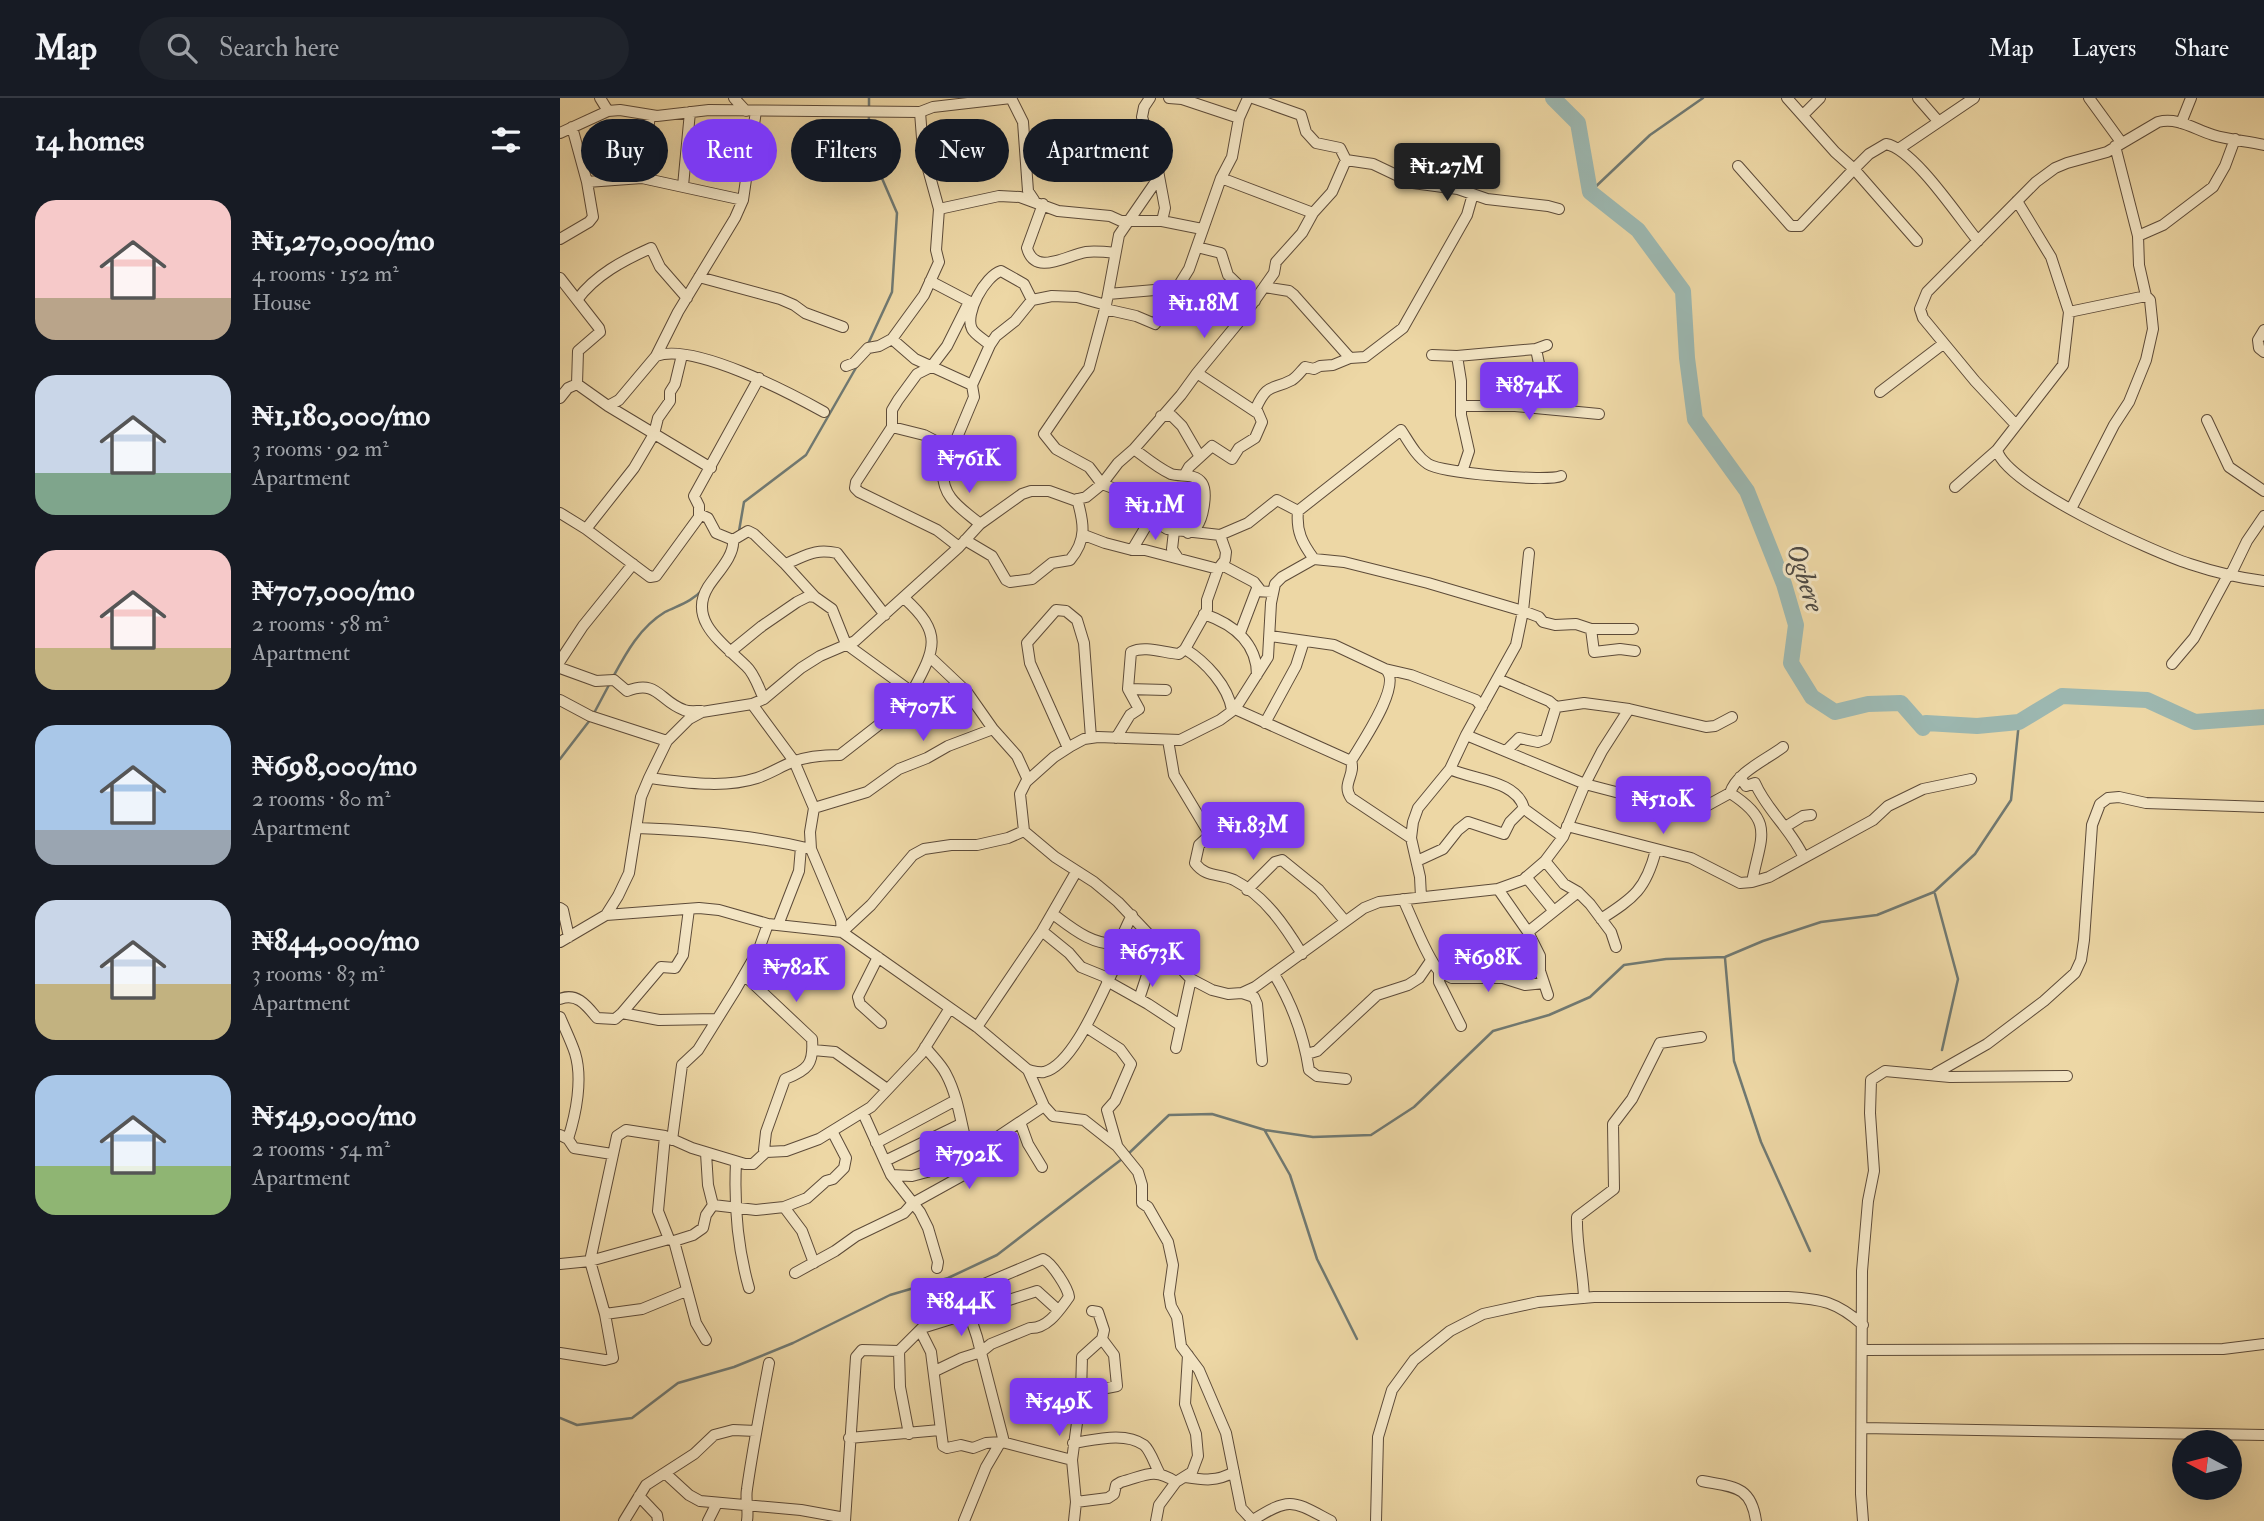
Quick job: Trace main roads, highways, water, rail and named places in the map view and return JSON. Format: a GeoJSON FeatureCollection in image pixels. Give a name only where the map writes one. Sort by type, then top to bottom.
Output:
{"type":"FeatureCollection","features":[{"type":"Feature","properties":{"kind":"waterway"},"geometry":{"type":"LineString","coordinates":[[869,98],[869,107]]}},
{"type":"Feature","properties":{"kind":"waterway","name":"Ogbere"},"geometry":{"type":"LineString","coordinates":[[1553,98],[1578,123],[1590,192],[1638,230],[1683,291],[1687,358],[1695,419],[1747,491],[1784,584],[1796,625],[1791,663],[1812,697],[1835,712],[1868,704],[1901,703],[1923,728],[1926,723],[1977,726],[2019,722],[2062,696],[2147,700],[2195,722],[2264,717]]}},
{"type":"Feature","properties":{"kind":"waterway"},"geometry":{"type":"LineString","coordinates":[[1590,192],[1650,135],[1703,98]]}},
{"type":"Feature","properties":{"kind":"waterway"},"geometry":{"type":"LineString","coordinates":[[868,344],[892,292],[897,213],[868,146],[869,114]]}},
{"type":"Feature","properties":{"kind":"waterway"},"geometry":{"type":"LineString","coordinates":[[739,531],[744,502],[806,455],[857,366]]}},
{"type":"Feature","properties":{"kind":"waterway"},"geometry":{"type":"LineString","coordinates":[[613,677],[648,625],[703,589]]}},
{"type":"Feature","properties":{"kind":"waterway"},"geometry":{"type":"LineString","coordinates":[[593,715],[610,683]]}},
{"type":"Feature","properties":{"kind":"waterway"},"geometry":{"type":"LineString","coordinates":[[560,759],[590,720]]}},
{"type":"Feature","properties":{"kind":"waterway"},"geometry":{"type":"LineString","coordinates":[[1127,1155],[1169,1115],[1212,1114],[1265,1130],[1313,1137],[1371,1135],[1414,1107],[1493,1031],[1549,1015],[1590,997],[1624,965],[1666,959],[1725,957],[1821,922],[1877,915],[1934,892],[1975,854],[2011,800],[2019,722]]}},
{"type":"Feature","properties":{"kind":"waterway"},"geometry":{"type":"LineString","coordinates":[[1935,894],[1958,979],[1942,1050]]}},
{"type":"Feature","properties":{"kind":"waterway"},"geometry":{"type":"LineString","coordinates":[[1725,958],[1734,1061],[1761,1142],[1810,1251]]}},
{"type":"Feature","properties":{"kind":"waterway"},"geometry":{"type":"LineString","coordinates":[[1265,1131],[1290,1175],[1317,1259],[1357,1339]]}},
{"type":"Feature","properties":{"kind":"waterway"},"geometry":{"type":"LineString","coordinates":[[560,1418],[577,1425],[632,1418],[678,1383],[734,1367],[793,1343],[890,1295],[948,1278],[997,1255],[1122,1159]]}}]}
